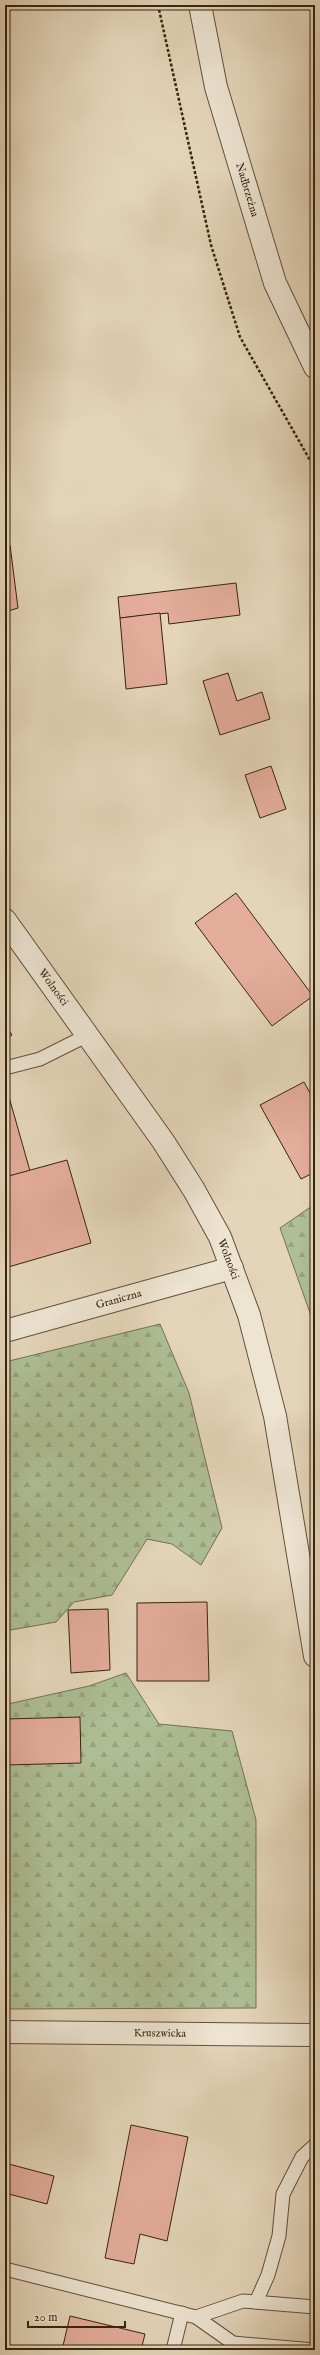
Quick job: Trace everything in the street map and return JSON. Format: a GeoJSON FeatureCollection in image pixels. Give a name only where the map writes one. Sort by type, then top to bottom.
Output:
{"type":"FeatureCollection","features":[{"type":"Feature","properties":{"kind":"street","name":"Nadbrzeżna"},"geometry":{"type":"LineString","coordinates":[[200,5],[216,87],[274,283],[315,367]]}},
{"type":"Feature","properties":{"kind":"street","name":"Wolności"},"geometry":{"type":"LineString","coordinates":[[5,920],[163,1141],[194,1190],[220,1237],[249,1315],[275,1416],[315,1656]]}},
{"type":"Feature","properties":{"kind":"street","name":"Graniczna"},"geometry":{"type":"LineString","coordinates":[[5,1331],[232,1268]]}},
{"type":"Feature","properties":{"kind":"street","name":"Kruszwicka"},"geometry":{"type":"LineString","coordinates":[[5,2032],[315,2035]]}},
{"type":"Feature","properties":{"kind":"lane"},"geometry":{"type":"LineString","coordinates":[[5,1068],[40,1059],[88,1035]]}},
{"type":"Feature","properties":{"kind":"lane"},"geometry":{"type":"LineString","coordinates":[[256,2302],[268,2275],[279,2236],[283,2194],[302,2158],[315,2145]]}},
{"type":"Feature","properties":{"kind":"lane"},"geometry":{"type":"LineString","coordinates":[[5,2269],[196,2317],[233,2343],[315,2350]]}},
{"type":"Feature","properties":{"kind":"lane"},"geometry":{"type":"LineString","coordinates":[[196,2317],[243,2301],[315,2307]]}},
{"type":"Feature","properties":{"kind":"lane"},"geometry":{"type":"LineString","coordinates":[[173,2350],[182,2314]]}},
{"type":"Feature","properties":{"kind":"path"},"geometry":{"type":"LineString","coordinates":[[158,5],[210,245],[240,337],[315,469]]}},
{"type":"Feature","properties":{"kind":"green space"},"geometry":{"type":"Polygon","coordinates":[[[315,1204],[315,1327],[280,1228],[315,1204]]]}},
{"type":"Feature","properties":{"kind":"green space"},"geometry":{"type":"Polygon","coordinates":[[[160,1324],[189,1393],[222,1528],[201,1565],[172,1544],[147,1539],[112,1595],[74,1602],[56,1622],[5,1631],[5,1362],[160,1324]]]}},
{"type":"Feature","properties":{"kind":"green space"},"geometry":{"type":"Polygon","coordinates":[[[126,1673],[159,1724],[232,1731],[256,1820],[256,2008],[5,2009],[5,1687],[8,1704],[89,1686],[126,1673]]]}},
{"type":"Feature","properties":{"kind":"building"},"geometry":{"type":"Polygon","coordinates":[[[5,545],[10,545],[18,608],[5,612],[5,545]]]}},
{"type":"Feature","properties":{"kind":"building"},"geometry":{"type":"Polygon","coordinates":[[[236,583],[240,615],[169,624],[168,613],[120,618],[118,597],[236,583]]]}},
{"type":"Feature","properties":{"kind":"building"},"geometry":{"type":"Polygon","coordinates":[[[160,613],[167,684],[126,689],[120,618],[160,613]]]}},
{"type":"Feature","properties":{"kind":"building"},"geometry":{"type":"Polygon","coordinates":[[[228,673],[237,701],[262,692],[270,719],[220,735],[203,681],[228,673]]]}},
{"type":"Feature","properties":{"kind":"building"},"geometry":{"type":"Polygon","coordinates":[[[271,766],[286,809],[260,818],[245,775],[271,766]]]}},
{"type":"Feature","properties":{"kind":"building"},"geometry":{"type":"Polygon","coordinates":[[[236,893],[313,996],[272,1026],[195,923],[236,893]]]}},
{"type":"Feature","properties":{"kind":"building"},"geometry":{"type":"Polygon","coordinates":[[[5,1024],[12,1035],[5,1039],[5,1024]]]}},
{"type":"Feature","properties":{"kind":"building"},"geometry":{"type":"Polygon","coordinates":[[[304,1082],[315,1102],[315,1172],[301,1179],[260,1105],[304,1082]]]}},
{"type":"Feature","properties":{"kind":"building"},"geometry":{"type":"Polygon","coordinates":[[[9,1097],[30,1171],[5,1177],[5,1098],[9,1097]]]}},
{"type":"Feature","properties":{"kind":"building"},"geometry":{"type":"Polygon","coordinates":[[[67,1160],[91,1243],[5,1268],[5,1177],[67,1160]]]}},
{"type":"Feature","properties":{"kind":"building"},"geometry":{"type":"Polygon","coordinates":[[[207,1602],[209,1681],[137,1681],[137,1603],[207,1602]]]}},
{"type":"Feature","properties":{"kind":"building"},"geometry":{"type":"Polygon","coordinates":[[[108,1609],[110,1670],[71,1673],[68,1610],[108,1609]]]}},
{"type":"Feature","properties":{"kind":"building"},"geometry":{"type":"Polygon","coordinates":[[[80,1717],[81,1763],[5,1765],[5,1719],[80,1717]]]}},
{"type":"Feature","properties":{"kind":"building"},"geometry":{"type":"Polygon","coordinates":[[[131,2125],[188,2137],[167,2241],[140,2234],[134,2264],[105,2258],[131,2125]]]}},
{"type":"Feature","properties":{"kind":"building"},"geometry":{"type":"Polygon","coordinates":[[[5,2163],[54,2176],[47,2204],[5,2193],[5,2163]]]}},
{"type":"Feature","properties":{"kind":"building"},"geometry":{"type":"Polygon","coordinates":[[[70,2316],[145,2334],[141,2350],[62,2350],[70,2316]]]}}]}
